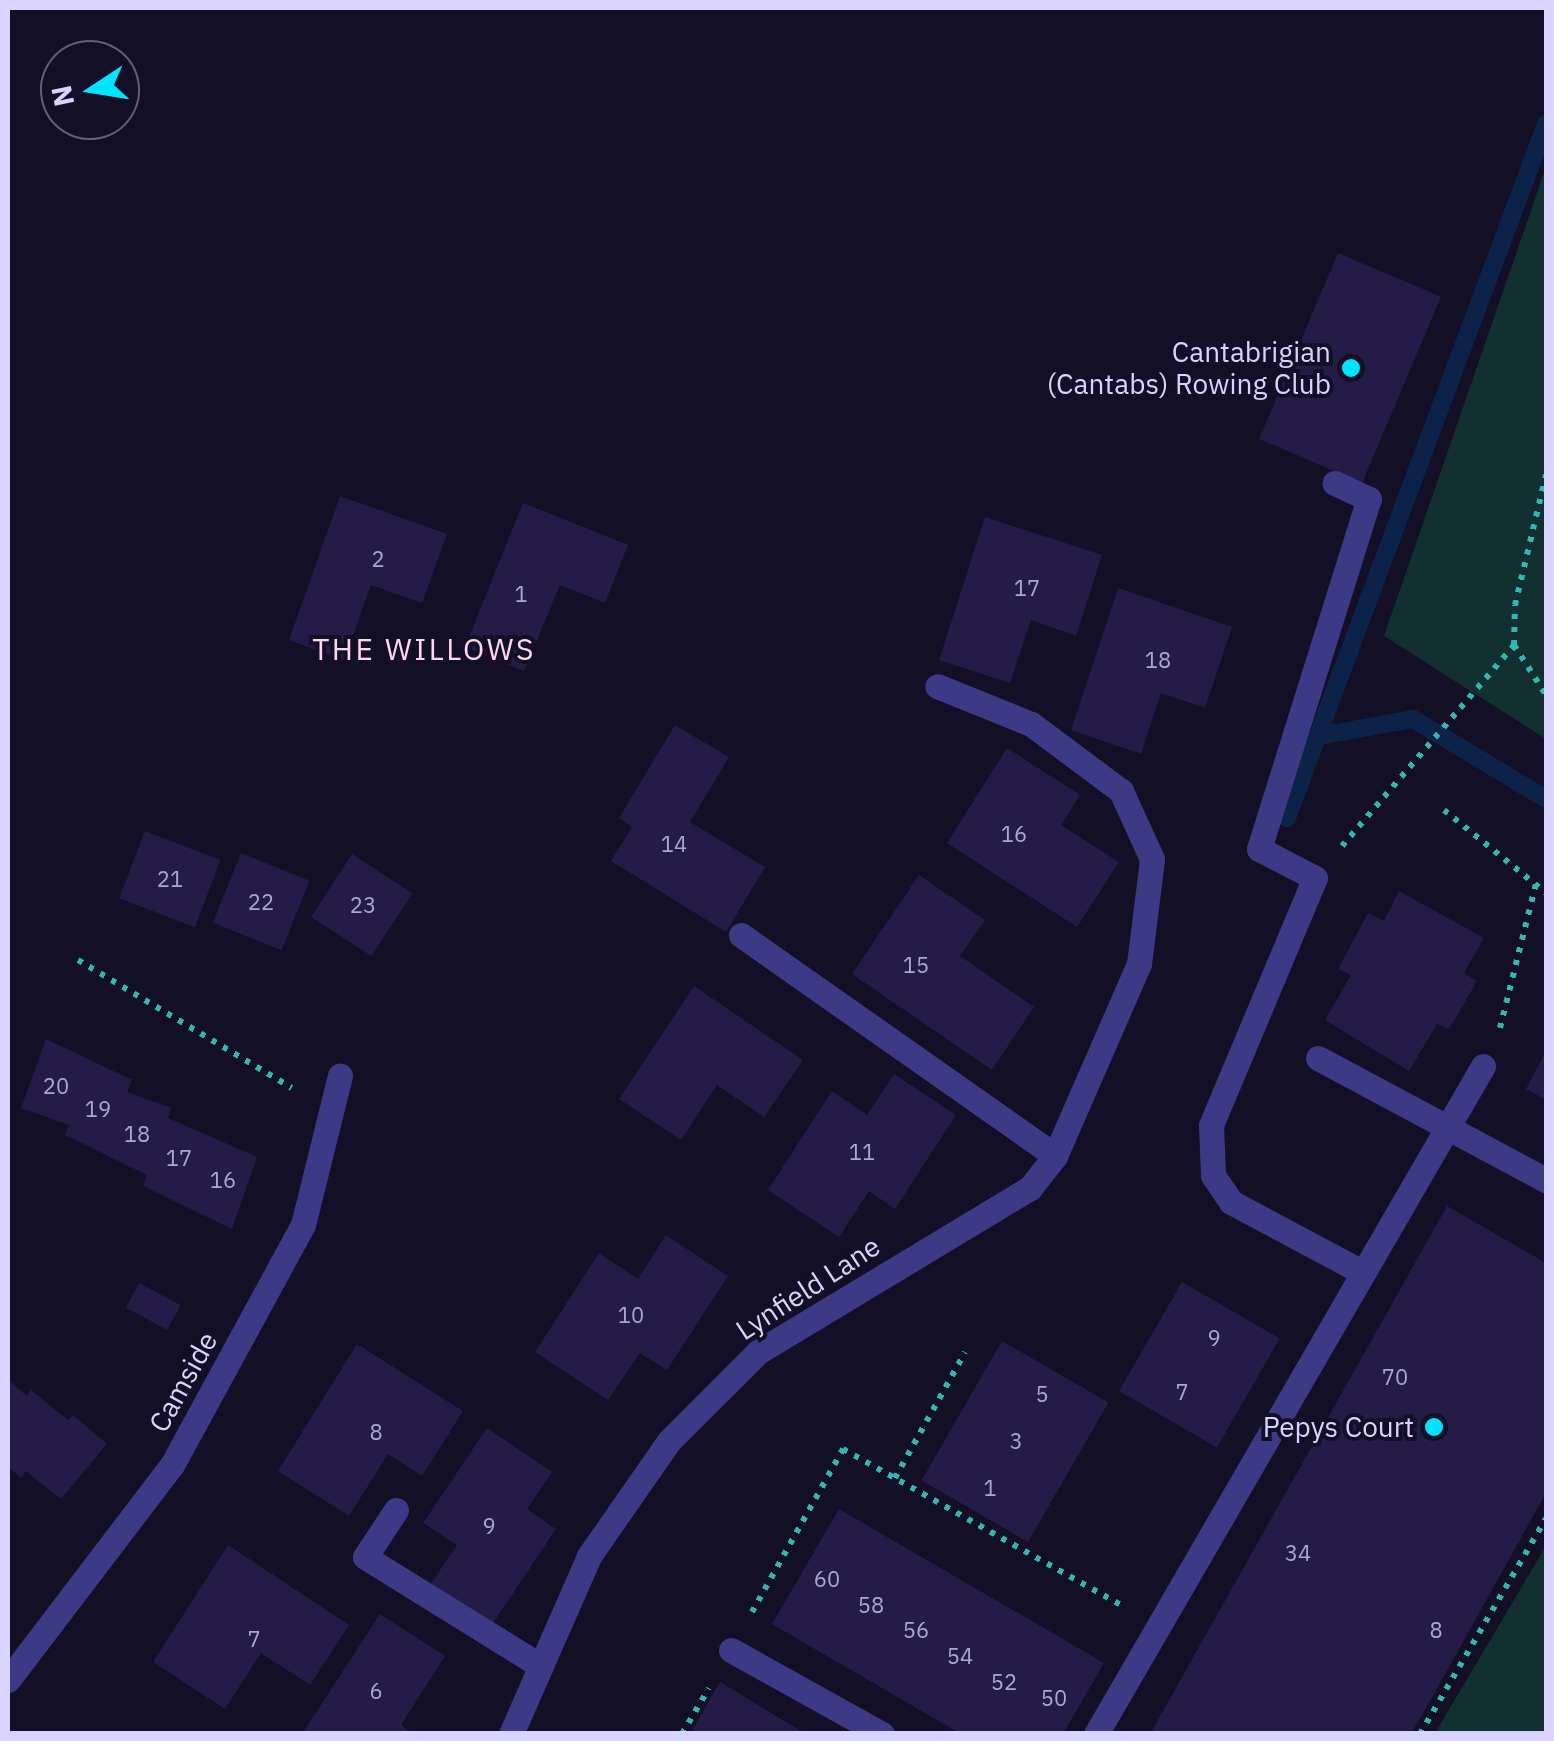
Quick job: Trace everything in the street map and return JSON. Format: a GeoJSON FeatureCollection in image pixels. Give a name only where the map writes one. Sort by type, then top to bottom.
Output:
{"type":"FeatureCollection","features":[{"type":"Feature","properties":{"kind":"street"},"geometry":{"type":"LineString","coordinates":[[1335,483],[1369,500],[1259,849],[1315,878],[1211,1125],[1213,1176],[1231,1202],[1362,1272]]}},
{"type":"Feature","properties":{"kind":"street","name":"Lynfield Lane"},"geometry":{"type":"LineString","coordinates":[[511,1734],[589,1556],[669,1441],[745,1364],[905,1260],[999,1212],[1030,1188],[1055,1156],[1139,964],[1152,859],[1121,791],[1031,724],[937,686]]}},
{"type":"Feature","properties":{"kind":"street"},"geometry":{"type":"LineString","coordinates":[[741,935],[1055,1156]]}},
{"type":"Feature","properties":{"kind":"street"},"geometry":{"type":"LineString","coordinates":[[1318,1058],[1546,1180]]}},
{"type":"Feature","properties":{"kind":"street"},"geometry":{"type":"LineString","coordinates":[[1096,1734],[1484,1066]]}},
{"type":"Feature","properties":{"kind":"street","name":"Camside"},"geometry":{"type":"LineString","coordinates":[[8,1680],[172,1465],[304,1225],[340,1075]]}},
{"type":"Feature","properties":{"kind":"street"},"geometry":{"type":"LineString","coordinates":[[396,1510],[365,1556],[541,1666]]}},
{"type":"Feature","properties":{"kind":"street"},"geometry":{"type":"LineString","coordinates":[[731,1650],[882,1734]]}},
{"type":"Feature","properties":{"kind":"path"},"geometry":{"type":"LineString","coordinates":[[1546,475],[1515,605],[1514,645],[1546,695]]}},
{"type":"Feature","properties":{"kind":"path"},"geometry":{"type":"LineString","coordinates":[[1315,878],[1514,645]]}},
{"type":"Feature","properties":{"kind":"path"},"geometry":{"type":"LineString","coordinates":[[1444,810],[1546,893]]}},
{"type":"Feature","properties":{"kind":"path"},"geometry":{"type":"LineString","coordinates":[[1511,1001],[1536,884]]}},
{"type":"Feature","properties":{"kind":"path"},"geometry":{"type":"LineString","coordinates":[[78,960],[331,1111]]}},
{"type":"Feature","properties":{"kind":"path"},"geometry":{"type":"LineString","coordinates":[[894,1478],[966,1352]]}},
{"type":"Feature","properties":{"kind":"path"},"geometry":{"type":"LineString","coordinates":[[682,1734],[843,1448],[1158,1626]]}},
{"type":"Feature","properties":{"kind":"path"},"geometry":{"type":"LineString","coordinates":[[1420,1734],[1546,1518]]}},
{"type":"Feature","properties":{"kind":"green space"},"geometry":{"type":"Polygon","coordinates":[[[1546,167],[1546,739],[1384,636],[1546,167]]]}},
{"type":"Feature","properties":{"kind":"green space"},"geometry":{"type":"Polygon","coordinates":[[[1546,1546],[1546,1733],[1435,1733],[1546,1546]]]}},
{"type":"Feature","properties":{"kind":"building","name":"Cantabrigian (Cantabs) Rowing Club"},"geometry":{"type":"Polygon","coordinates":[[[1338,253],[1441,297],[1362,483],[1259,439],[1338,253]]]}},
{"type":"Feature","properties":{"kind":"building"},"geometry":{"type":"Polygon","coordinates":[[[340,496],[447,534],[422,603],[371,585],[344,660],[289,640],[340,496]]]}},
{"type":"Feature","properties":{"kind":"building"},"geometry":{"type":"Polygon","coordinates":[[[523,503],[628,545],[605,603],[560,585],[524,671],[465,647],[523,503]]]}},
{"type":"Feature","properties":{"kind":"building"},"geometry":{"type":"Polygon","coordinates":[[[985,517],[1102,555],[1076,636],[1031,620],[1010,683],[939,660],[985,517]]]}},
{"type":"Feature","properties":{"kind":"building"},"geometry":{"type":"Polygon","coordinates":[[[1118,588],[1232,627],[1205,708],[1161,693],[1141,754],[1071,730],[1118,588]]]}},
{"type":"Feature","properties":{"kind":"building"},"geometry":{"type":"Polygon","coordinates":[[[675,725],[729,757],[690,822],[765,867],[726,932],[611,861],[632,827],[619,818],[675,725]]]}},
{"type":"Feature","properties":{"kind":"building"},"geometry":{"type":"Polygon","coordinates":[[[1007,748],[1080,795],[1061,825],[1119,862],[1077,927],[947,843],[1007,748]]]}},
{"type":"Feature","properties":{"kind":"building"},"geometry":{"type":"Polygon","coordinates":[[[145,831],[221,860],[195,927],[119,898],[145,831]]]}},
{"type":"Feature","properties":{"kind":"building"},"geometry":{"type":"Polygon","coordinates":[[[241,853],[310,881],[282,950],[213,923],[241,853]]]}},
{"type":"Feature","properties":{"kind":"building"},"geometry":{"type":"Polygon","coordinates":[[[352,854],[412,893],[372,956],[311,917],[352,854]]]}},
{"type":"Feature","properties":{"kind":"building"},"geometry":{"type":"Polygon","coordinates":[[[919,875],[985,920],[960,956],[1034,1007],[992,1070],[852,974],[919,875]]]}},
{"type":"Feature","properties":{"kind":"building"},"geometry":{"type":"Polygon","coordinates":[[[1399,891],[1484,938],[1464,973],[1477,981],[1449,1029],[1437,1024],[1409,1071],[1325,1020],[1351,975],[1338,969],[1368,913],[1384,921],[1399,891]]]}},
{"type":"Feature","properties":{"kind":"building"},"geometry":{"type":"Polygon","coordinates":[[[694,986],[803,1060],[764,1117],[717,1085],[681,1140],[619,1099],[694,986]]]}},
{"type":"Feature","properties":{"kind":"building"},"geometry":{"type":"Polygon","coordinates":[[[46,1039],[132,1080],[127,1092],[171,1108],[168,1118],[257,1157],[232,1229],[143,1186],[147,1175],[65,1135],[69,1125],[21,1108],[46,1039]]]}},
{"type":"Feature","properties":{"kind":"building"},"geometry":{"type":"Polygon","coordinates":[[[1546,1051],[1546,1100],[1526,1089],[1546,1051]]]}},
{"type":"Feature","properties":{"kind":"building"},"geometry":{"type":"Polygon","coordinates":[[[894,1074],[956,1115],[895,1209],[869,1191],[839,1237],[768,1190],[832,1091],[867,1115],[894,1074]]]}},
{"type":"Feature","properties":{"kind":"building","name":"Pepys Court"},"geometry":{"type":"Polygon","coordinates":[[[1447,1206],[1546,1263],[1546,1493],[1434,1694],[1411,1734],[1150,1734],[1447,1206]]]}},
{"type":"Feature","properties":{"kind":"building"},"geometry":{"type":"Polygon","coordinates":[[[666,1235],[728,1276],[667,1370],[640,1353],[608,1400],[535,1352],[599,1253],[638,1279],[666,1235]]]}},
{"type":"Feature","properties":{"kind":"building"},"geometry":{"type":"Polygon","coordinates":[[[1182,1282],[1280,1338],[1217,1448],[1119,1391],[1182,1282]]]}},
{"type":"Feature","properties":{"kind":"building"},"geometry":{"type":"Polygon","coordinates":[[[139,1283],[180,1305],[167,1330],[126,1308],[139,1283]]]}},
{"type":"Feature","properties":{"kind":"building"},"geometry":{"type":"Polygon","coordinates":[[[1002,1341],[1109,1402],[1028,1542],[922,1480],[1002,1341]]]}},
{"type":"Feature","properties":{"kind":"building"},"geometry":{"type":"Polygon","coordinates":[[[357,1344],[463,1411],[422,1476],[388,1454],[349,1516],[278,1471],[357,1344]]]}},
{"type":"Feature","properties":{"kind":"building"},"geometry":{"type":"Polygon","coordinates":[[[8,1380],[27,1396],[31,1390],[68,1420],[73,1415],[107,1444],[61,1499],[26,1471],[21,1478],[8,1467],[8,1380]]]}},
{"type":"Feature","properties":{"kind":"building"},"geometry":{"type":"Polygon","coordinates":[[[487,1428],[552,1472],[527,1509],[556,1529],[491,1626],[430,1585],[457,1545],[423,1523],[487,1428]]]}},
{"type":"Feature","properties":{"kind":"building"},"geometry":{"type":"Polygon","coordinates":[[[839,1509],[1104,1663],[1063,1734],[961,1734],[772,1624],[839,1509]]]}},
{"type":"Feature","properties":{"kind":"building"},"geometry":{"type":"Polygon","coordinates":[[[228,1545],[349,1625],[310,1685],[261,1653],[225,1709],[153,1662],[228,1545]]]}},
{"type":"Feature","properties":{"kind":"building"},"geometry":{"type":"Polygon","coordinates":[[[380,1614],[445,1656],[401,1725],[413,1734],[302,1734],[380,1614]]]}},
{"type":"Feature","properties":{"kind":"building"},"geometry":{"type":"Polygon","coordinates":[[[720,1682],[801,1731],[690,1734],[720,1682]]]}},
{"type":"Feature","properties":{"kind":"waterway"},"geometry":{"type":"LineString","coordinates":[[1287,818],[1546,124]]}},
{"type":"Feature","properties":{"kind":"waterway"},"geometry":{"type":"LineString","coordinates":[[1319,736],[1413,719],[1546,799]]}},
{"type":"Feature","properties":{"kind":"place","name":"Cantabrigian (Cantabs) Rowing Club"},"geometry":{"type":"Point","coordinates":[1351,368]}},
{"type":"Feature","properties":{"kind":"place","name":"Pepys Court"},"geometry":{"type":"Point","coordinates":[1434,1427]}},
{"type":"Feature","properties":{"kind":"district","name":"THE WILLOWS"},"geometry":{"type":"Point","coordinates":[424,649]}}]}
